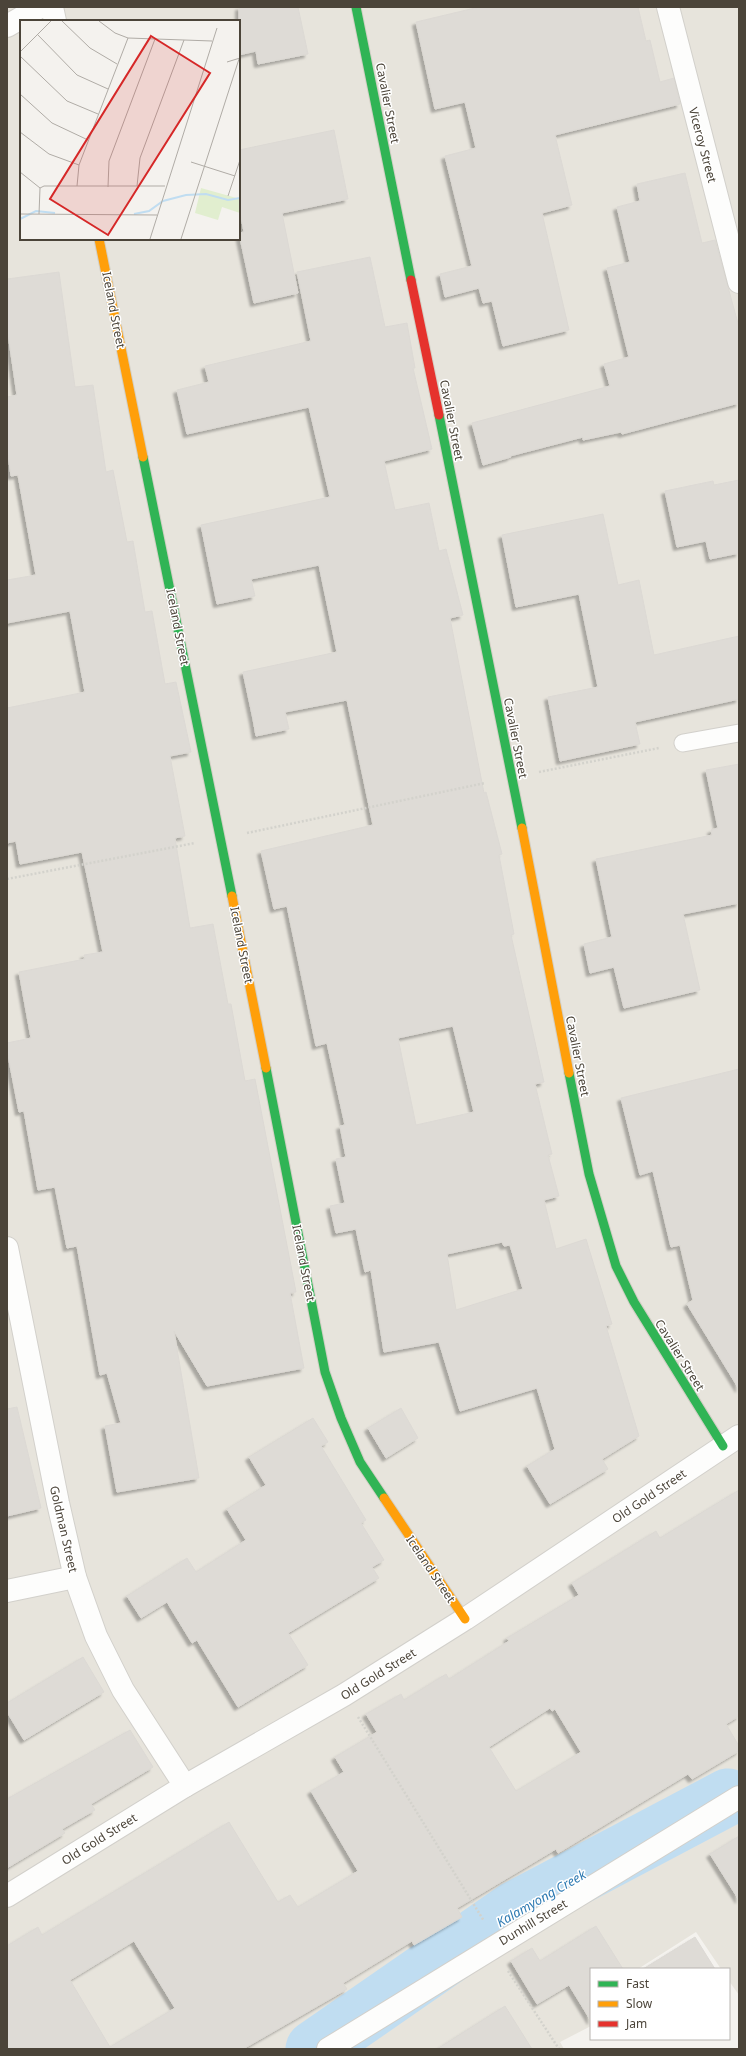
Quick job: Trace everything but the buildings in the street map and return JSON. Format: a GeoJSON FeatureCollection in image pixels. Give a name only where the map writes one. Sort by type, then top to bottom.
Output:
{"type":"FeatureCollection","features":[{"type":"Feature","properties":{"kind":"street"},"geometry":{"type":"LineString","coordinates":[[7,26],[40,7]]}},
{"type":"Feature","properties":{"kind":"street"},"geometry":{"type":"LineString","coordinates":[[52,7],[55,20]]}},
{"type":"Feature","properties":{"kind":"street","name":"Cavalier Street"},"geometry":{"type":"LineString","coordinates":[[356,7],[512,778],[589,1174],[603,1226],[616,1266],[634,1302],[731,1441]]}},
{"type":"Feature","properties":{"kind":"street","name":"Viceroy Street"},"geometry":{"type":"LineString","coordinates":[[668,7],[739,282]]}},
{"type":"Feature","properties":{"kind":"street","name":"Iceland Street"},"geometry":{"type":"LineString","coordinates":[[99,240],[221,838],[325,1372],[340,1418],[360,1462],[465,1619]]}},
{"type":"Feature","properties":{"kind":"street","name":"Goldman Street"},"geometry":{"type":"LineString","coordinates":[[7,1248],[12,1301],[75,1577],[96,1636],[123,1690],[185,1786]]}},
{"type":"Feature","properties":{"kind":"street","name":"Old Gold Street"},"geometry":{"type":"LineString","coordinates":[[7,1896],[185,1786],[344,1695],[465,1619],[731,1441]]}},
{"type":"Feature","properties":{"kind":"street"},"geometry":{"type":"LineString","coordinates":[[7,1591],[75,1577]]}},
{"type":"Feature","properties":{"kind":"street","name":"Dunhill Street"},"geometry":{"type":"LineString","coordinates":[[328,2049],[739,1797]]}},
{"type":"Feature","properties":{"kind":"lane"},"geometry":{"type":"LineString","coordinates":[[683,744],[739,733]]}},
{"type":"Feature","properties":{"kind":"path"},"geometry":{"type":"LineString","coordinates":[[7,879],[221,838],[683,744]]}},
{"type":"Feature","properties":{"kind":"path"},"geometry":{"type":"LineString","coordinates":[[344,1695],[559,2049]]}},
{"type":"Feature","properties":{"kind":"shaded area"},"geometry":{"type":"Polygon","coordinates":[[[7,7],[739,7],[739,1995],[730,1982],[730,1968],[720,1968],[696,1932],[640,1968],[590,1968],[590,2027],[560,2042],[564,2049],[7,2049],[7,7]]]}},
{"type":"Feature","properties":{"kind":"waterway","name":"Kalamyong Creek"},"geometry":{"type":"LineString","coordinates":[[314,2049],[516,1909],[728,1797]]}},
{"type":"Feature","properties":{"kind":"traffic: fast"},"geometry":{"type":"LineString","coordinates":[[356,7],[411,280]]}},
{"type":"Feature","properties":{"kind":"traffic: fast"},"geometry":{"type":"LineString","coordinates":[[439,415],[522,828]]}},
{"type":"Feature","properties":{"kind":"traffic: fast"},"geometry":{"type":"LineString","coordinates":[[143,457],[232,896]]}},
{"type":"Feature","properties":{"kind":"traffic: fast"},"geometry":{"type":"LineString","coordinates":[[266,1068],[325,1372],[341,1418],[360,1462],[384,1498]]}},
{"type":"Feature","properties":{"kind":"traffic: fast"},"geometry":{"type":"LineString","coordinates":[[569,1073],[589,1174],[616,1266],[634,1302],[723,1446]]}},
{"type":"Feature","properties":{"kind":"traffic: slow"},"geometry":{"type":"LineString","coordinates":[[99,240],[143,457]]}},
{"type":"Feature","properties":{"kind":"traffic: slow"},"geometry":{"type":"LineString","coordinates":[[522,828],[569,1073]]}},
{"type":"Feature","properties":{"kind":"traffic: slow"},"geometry":{"type":"LineString","coordinates":[[232,896],[266,1068]]}},
{"type":"Feature","properties":{"kind":"traffic: slow"},"geometry":{"type":"LineString","coordinates":[[384,1498],[465,1619]]}},
{"type":"Feature","properties":{"kind":"traffic: jam"},"geometry":{"type":"LineString","coordinates":[[411,280],[439,415]]}}]}
